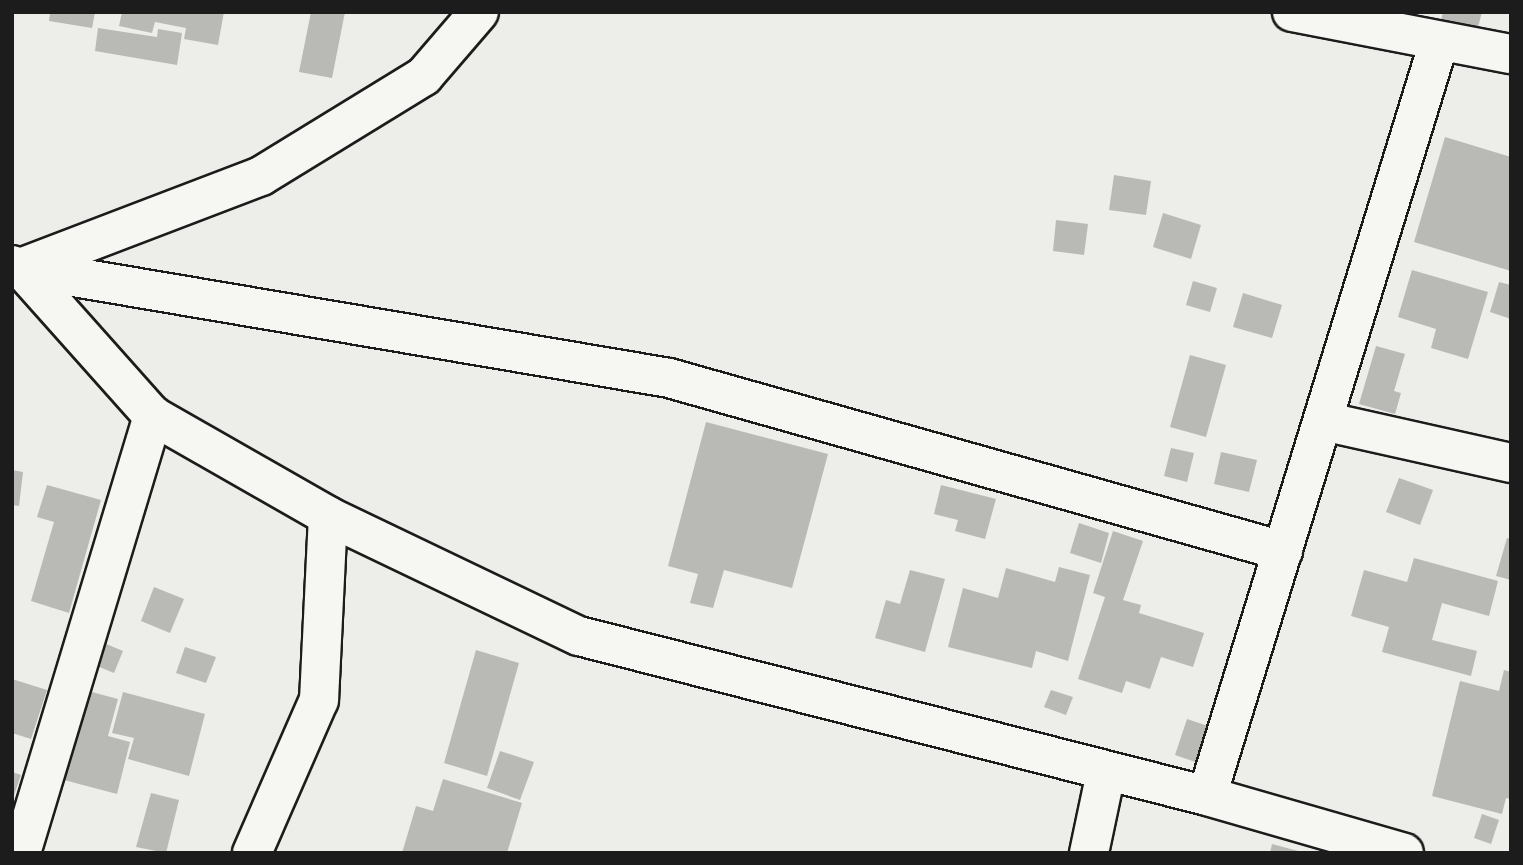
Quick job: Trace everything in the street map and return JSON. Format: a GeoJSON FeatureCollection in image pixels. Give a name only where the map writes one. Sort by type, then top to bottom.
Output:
{"type":"FeatureCollection","features":[{"type":"Feature","properties":{"kind":"street"},"geometry":{"type":"LineString","coordinates":[[17,267],[261,176],[424,76],[479,12]]}},
{"type":"Feature","properties":{"kind":"street"},"geometry":{"type":"LineString","coordinates":[[1293,12],[1511,54]]}},
{"type":"Feature","properties":{"kind":"street"},"geometry":{"type":"LineString","coordinates":[[1208,796],[1439,42]]}},
{"type":"Feature","properties":{"kind":"street"},"geometry":{"type":"LineString","coordinates":[[17,267],[153,416],[328,516],[579,636],[1208,796],[1404,853]]}},
{"type":"Feature","properties":{"kind":"street"},"geometry":{"type":"LineString","coordinates":[[17,267],[669,378],[1283,551]]}},
{"type":"Feature","properties":{"kind":"street"},"geometry":{"type":"LineString","coordinates":[[21,853],[153,416]]}},
{"type":"Feature","properties":{"kind":"street"},"geometry":{"type":"LineString","coordinates":[[1323,421],[1511,463]]}},
{"type":"Feature","properties":{"kind":"street"},"geometry":{"type":"LineString","coordinates":[[252,853],[319,700],[328,516]]}},
{"type":"Feature","properties":{"kind":"street"},"geometry":{"type":"LineString","coordinates":[[1089,853],[1106,772]]}},
{"type":"Feature","properties":{"kind":"building"},"geometry":{"type":"Polygon","coordinates":[[[50,12],[95,12],[92,28],[49,21],[50,12]]]}},
{"type":"Feature","properties":{"kind":"building"},"geometry":{"type":"Polygon","coordinates":[[[122,12],[224,12],[218,45],[184,39],[186,28],[155,22],[152,33],[119,26],[122,12]]]}},
{"type":"Feature","properties":{"kind":"building"},"geometry":{"type":"Polygon","coordinates":[[[311,12],[345,12],[332,78],[299,72],[311,12]]]}},
{"type":"Feature","properties":{"kind":"building"},"geometry":{"type":"Polygon","coordinates":[[[1443,12],[1482,12],[1477,31],[1441,21],[1443,12]]]}},
{"type":"Feature","properties":{"kind":"building"},"geometry":{"type":"Polygon","coordinates":[[[98,28],[157,37],[158,29],[182,33],[177,65],[95,51],[98,28]]]}},
{"type":"Feature","properties":{"kind":"building"},"geometry":{"type":"Polygon","coordinates":[[[1445,137],[1511,157],[1511,271],[1414,242],[1445,137]]]}},
{"type":"Feature","properties":{"kind":"building"},"geometry":{"type":"Polygon","coordinates":[[[1114,175],[1151,181],[1146,215],[1109,210],[1114,175]]]}},
{"type":"Feature","properties":{"kind":"building"},"geometry":{"type":"Polygon","coordinates":[[[1163,213],[1201,225],[1191,259],[1153,247],[1163,213]]]}},
{"type":"Feature","properties":{"kind":"building"},"geometry":{"type":"Polygon","coordinates":[[[1056,220],[1088,224],[1084,255],[1053,251],[1056,220]]]}},
{"type":"Feature","properties":{"kind":"building"},"geometry":{"type":"Polygon","coordinates":[[[1412,270],[1488,292],[1468,359],[1431,348],[1436,329],[1398,317],[1412,270]]]}},
{"type":"Feature","properties":{"kind":"building"},"geometry":{"type":"Polygon","coordinates":[[[1193,281],[1217,288],[1210,312],[1186,305],[1193,281]]]}},
{"type":"Feature","properties":{"kind":"building"},"geometry":{"type":"Polygon","coordinates":[[[1499,282],[1511,285],[1511,319],[1490,312],[1499,282]]]}},
{"type":"Feature","properties":{"kind":"building"},"geometry":{"type":"Polygon","coordinates":[[[1243,293],[1282,305],[1272,338],[1233,327],[1243,293]]]}},
{"type":"Feature","properties":{"kind":"building"},"geometry":{"type":"Polygon","coordinates":[[[1376,346],[1405,354],[1394,391],[1401,393],[1395,414],[1359,404],[1376,346]]]}},
{"type":"Feature","properties":{"kind":"building"},"geometry":{"type":"Polygon","coordinates":[[[1190,355],[1226,365],[1206,437],[1170,427],[1190,355]]]}},
{"type":"Feature","properties":{"kind":"building"},"geometry":{"type":"Polygon","coordinates":[[[706,422],[828,454],[792,588],[724,570],[713,608],[690,603],[698,574],[668,566],[706,422]]]}},
{"type":"Feature","properties":{"kind":"building"},"geometry":{"type":"Polygon","coordinates":[[[1171,448],[1194,453],[1187,482],[1164,476],[1171,448]]]}},
{"type":"Feature","properties":{"kind":"building"},"geometry":{"type":"Polygon","coordinates":[[[1221,452],[1257,460],[1249,492],[1214,484],[1221,452]]]}},
{"type":"Feature","properties":{"kind":"building"},"geometry":{"type":"Polygon","coordinates":[[[12,470],[23,472],[19,506],[12,505],[12,470]]]}},
{"type":"Feature","properties":{"kind":"building"},"geometry":{"type":"Polygon","coordinates":[[[1399,478],[1433,490],[1420,525],[1386,512],[1399,478]]]}},
{"type":"Feature","properties":{"kind":"building"},"geometry":{"type":"Polygon","coordinates":[[[47,485],[101,500],[69,613],[31,601],[54,522],[37,517],[47,485]]]}},
{"type":"Feature","properties":{"kind":"building"},"geometry":{"type":"Polygon","coordinates":[[[941,485],[996,499],[985,539],[955,531],[958,520],[934,514],[941,485]]]}},
{"type":"Feature","properties":{"kind":"building"},"geometry":{"type":"Polygon","coordinates":[[[1079,523],[1109,533],[1101,563],[1070,553],[1079,523]]]}},
{"type":"Feature","properties":{"kind":"building"},"geometry":{"type":"Polygon","coordinates":[[[1113,531],[1143,541],[1123,600],[1141,605],[1139,613],[1204,633],[1193,667],[1161,657],[1150,689],[1126,681],[1122,693],[1078,679],[1105,597],[1093,593],[1113,531]]]}},
{"type":"Feature","properties":{"kind":"building"},"geometry":{"type":"Polygon","coordinates":[[[1507,538],[1511,539],[1511,580],[1496,576],[1507,538]]]}},
{"type":"Feature","properties":{"kind":"building"},"geometry":{"type":"Polygon","coordinates":[[[1414,558],[1498,581],[1489,616],[1442,603],[1432,640],[1477,651],[1471,676],[1382,652],[1389,627],[1351,616],[1364,570],[1407,582],[1414,558]]]}},
{"type":"Feature","properties":{"kind":"building"},"geometry":{"type":"Polygon","coordinates":[[[1059,567],[1090,575],[1068,661],[1036,651],[1032,668],[948,647],[963,588],[998,598],[1006,568],[1055,582],[1059,567]]]}},
{"type":"Feature","properties":{"kind":"building"},"geometry":{"type":"Polygon","coordinates":[[[910,570],[945,579],[925,652],[875,638],[886,600],[900,604],[910,570]]]}},
{"type":"Feature","properties":{"kind":"building"},"geometry":{"type":"Polygon","coordinates":[[[154,587],[184,599],[170,633],[141,621],[154,587]]]}},
{"type":"Feature","properties":{"kind":"building"},"geometry":{"type":"Polygon","coordinates":[[[99,641],[123,651],[114,673],[90,663],[99,641]]]}},
{"type":"Feature","properties":{"kind":"building"},"geometry":{"type":"Polygon","coordinates":[[[185,647],[216,657],[206,683],[176,673],[185,647]]]}},
{"type":"Feature","properties":{"kind":"building"},"geometry":{"type":"Polygon","coordinates":[[[476,650],[519,663],[487,776],[444,763],[476,650]]]}},
{"type":"Feature","properties":{"kind":"building"},"geometry":{"type":"Polygon","coordinates":[[[1504,670],[1511,672],[1511,799],[1506,798],[1502,814],[1432,796],[1460,681],[1499,691],[1504,670]]]}},
{"type":"Feature","properties":{"kind":"building"},"geometry":{"type":"Polygon","coordinates":[[[12,679],[47,690],[31,739],[12,733],[12,679]]]}},
{"type":"Feature","properties":{"kind":"building"},"geometry":{"type":"Polygon","coordinates":[[[1051,690],[1073,697],[1066,715],[1044,707],[1051,690]]]}},
{"type":"Feature","properties":{"kind":"building"},"geometry":{"type":"Polygon","coordinates":[[[88,691],[118,699],[108,736],[130,742],[117,794],[64,780],[88,691]]]}},
{"type":"Feature","properties":{"kind":"building"},"geometry":{"type":"Polygon","coordinates":[[[123,692],[205,714],[189,776],[128,759],[134,738],[112,733],[123,692]]]}},
{"type":"Feature","properties":{"kind":"building"},"geometry":{"type":"Polygon","coordinates":[[[1187,719],[1223,731],[1210,767],[1175,755],[1187,719]]]}},
{"type":"Feature","properties":{"kind":"building"},"geometry":{"type":"Polygon","coordinates":[[[500,751],[534,762],[520,800],[487,788],[500,751]]]}},
{"type":"Feature","properties":{"kind":"building"},"geometry":{"type":"Polygon","coordinates":[[[12,772],[21,775],[13,798],[12,798],[12,772]]]}},
{"type":"Feature","properties":{"kind":"building"},"geometry":{"type":"Polygon","coordinates":[[[443,779],[522,803],[507,853],[402,853],[416,806],[433,811],[443,779]]]}},
{"type":"Feature","properties":{"kind":"building"},"geometry":{"type":"Polygon","coordinates":[[[151,793],[179,800],[166,853],[136,847],[151,793]]]}},
{"type":"Feature","properties":{"kind":"building"},"geometry":{"type":"Polygon","coordinates":[[[1482,814],[1499,820],[1491,844],[1474,838],[1482,814]]]}},
{"type":"Feature","properties":{"kind":"building"},"geometry":{"type":"Polygon","coordinates":[[[1272,844],[1302,852],[1302,853],[1270,853],[1272,844]]]}}]}
